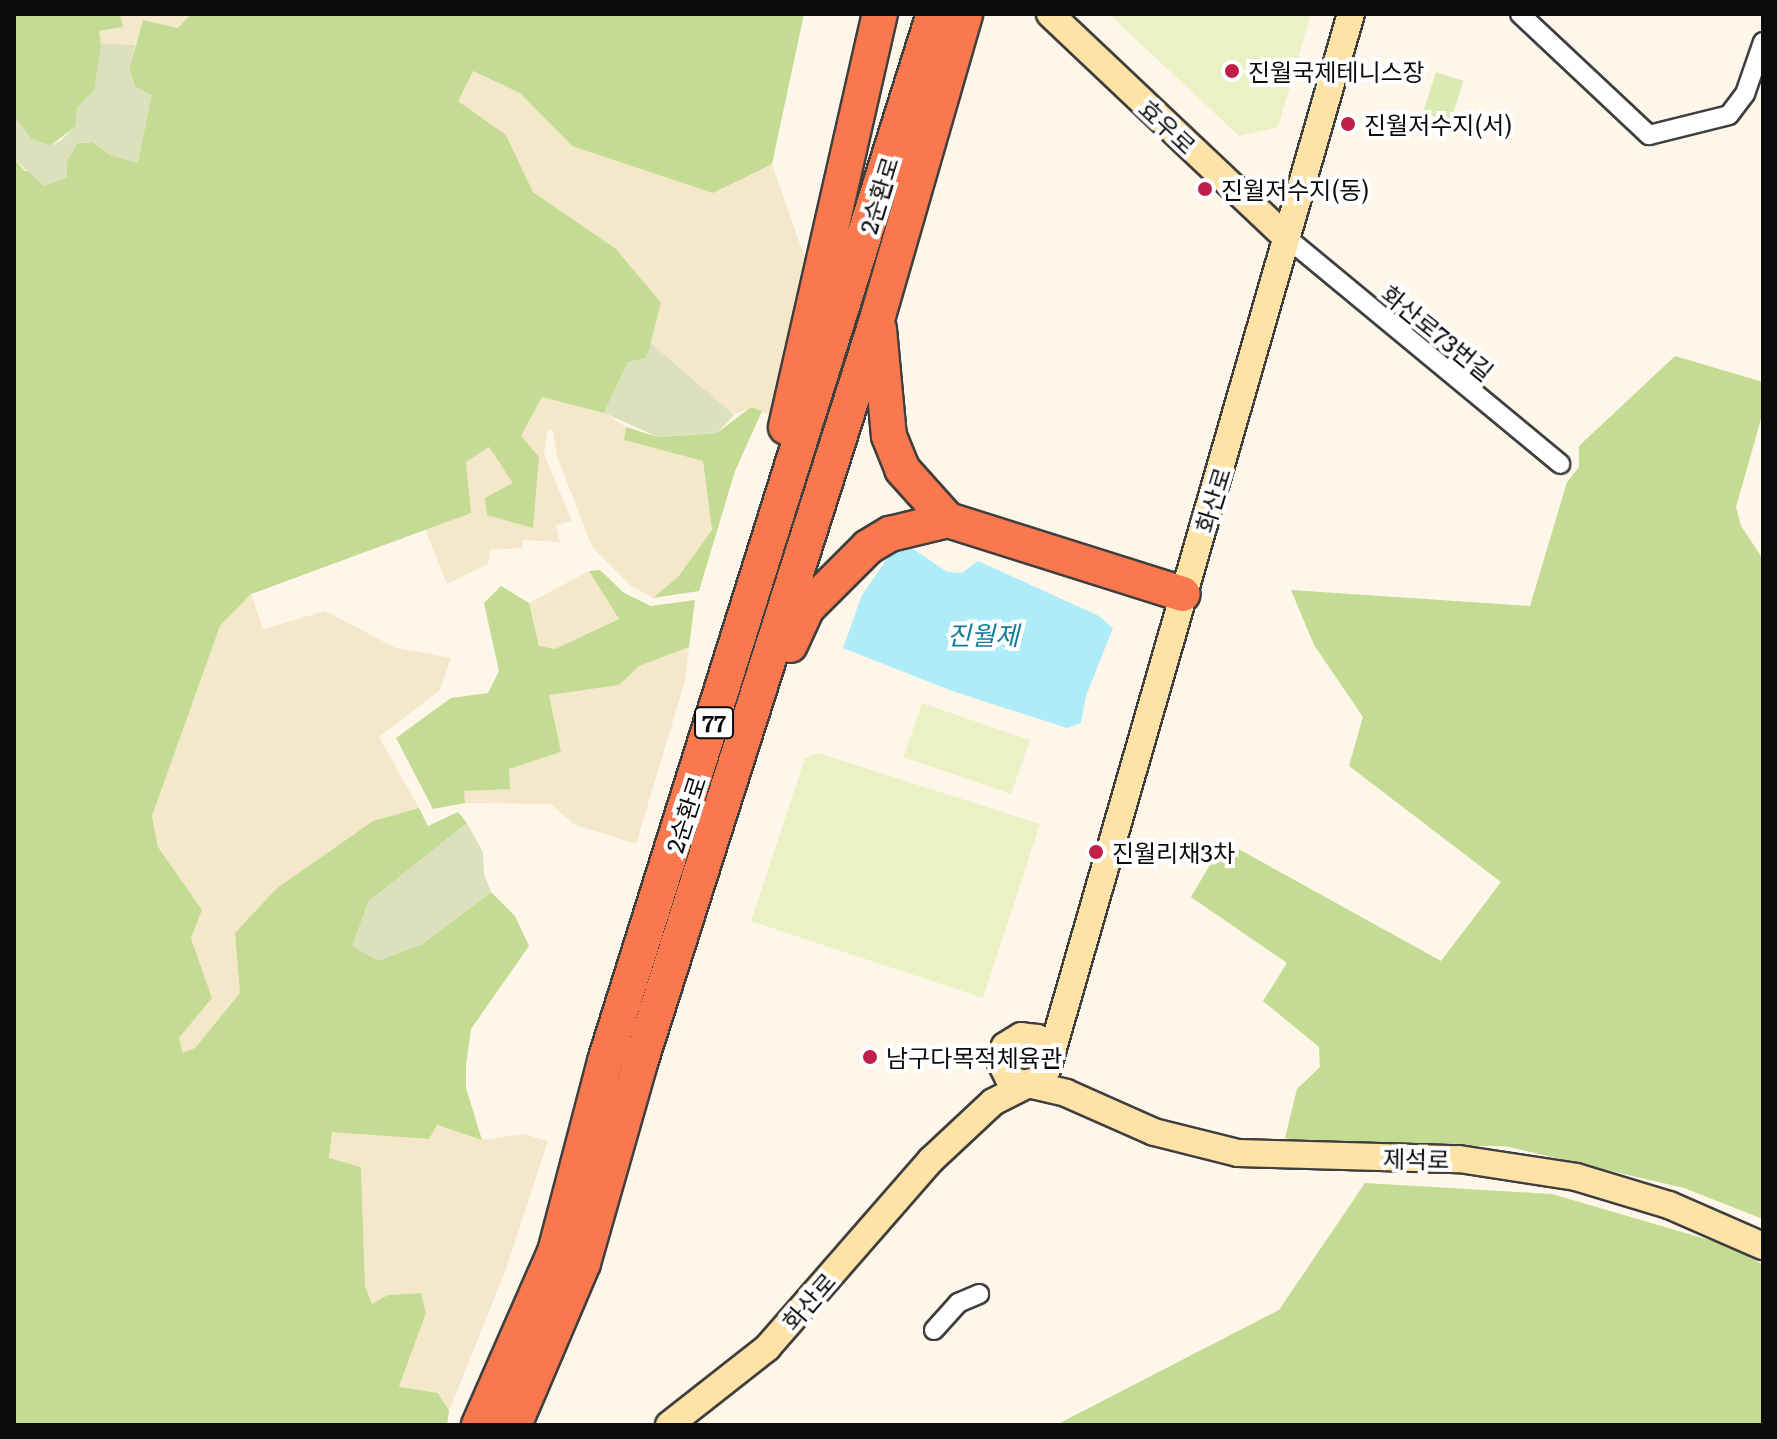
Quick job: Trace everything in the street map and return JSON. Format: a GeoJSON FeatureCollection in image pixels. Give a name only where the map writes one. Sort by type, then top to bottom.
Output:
{"type":"FeatureCollection","features":[{"type":"Feature","properties":{"kind":"highway"},"geometry":{"type":"LineString","coordinates":[[747,619],[819,270],[880,14]]}},
{"type":"Feature","properties":{"kind":"highway","name":"2순환로"},"geometry":{"type":"LineString","coordinates":[[479,1425],[555,1252],[605,1061],[747,619],[934,14]]}},
{"type":"Feature","properties":{"kind":"highway","name":"2순환로"},"geometry":{"type":"LineString","coordinates":[[514,1425],[583,1263],[639,1066],[746,740],[878,316],[965,14]]}},
{"type":"Feature","properties":{"kind":"highway"},"geometry":{"type":"LineString","coordinates":[[878,316],[889,436],[902,469],[943,520],[1183,594]]}},
{"type":"Feature","properties":{"kind":"highway"},"geometry":{"type":"LineString","coordinates":[[746,740],[807,608],[879,541],[943,520]]}},
{"type":"Feature","properties":{"kind":"main road","name":"효우로"},"geometry":{"type":"LineString","coordinates":[[1050,14],[1286,237]]}},
{"type":"Feature","properties":{"kind":"main road","name":"화산로"},"geometry":{"type":"LineString","coordinates":[[1039,1060],[1081,954],[1351,14]]}},
{"type":"Feature","properties":{"kind":"main road"},"geometry":{"type":"LineString","coordinates":[[931,1160],[1001,1063],[1009,1041],[1039,1060]]}},
{"type":"Feature","properties":{"kind":"main road"},"geometry":{"type":"LineString","coordinates":[[1001,1063],[1014,1081],[1039,1060]]}},
{"type":"Feature","properties":{"kind":"main road"},"geometry":{"type":"LineString","coordinates":[[931,1160],[1039,1060]]}},
{"type":"Feature","properties":{"kind":"main road","name":"제석로"},"geometry":{"type":"LineString","coordinates":[[1039,1060],[1066,1093],[1154,1132],[1238,1153],[1459,1159],[1576,1177],[1669,1205],[1763,1246]]}},
{"type":"Feature","properties":{"kind":"main road","name":"화산로"},"geometry":{"type":"LineString","coordinates":[[669,1425],[767,1348],[931,1160]]}},
{"type":"Feature","properties":{"kind":"street"},"geometry":{"type":"LineString","coordinates":[[1520,14],[1649,135],[1729,115],[1745,94],[1763,42]]}},
{"type":"Feature","properties":{"kind":"street","name":"화산로73번길"},"geometry":{"type":"LineString","coordinates":[[1286,237],[1560,464]]}},
{"type":"Feature","properties":{"kind":"street"},"geometry":{"type":"LineString","coordinates":[[934,1330],[958,1303],[979,1294]]}},
{"type":"Feature","properties":{"kind":"shaded area"},"geometry":{"type":"Polygon","coordinates":[[[120,14],[191,14],[179,28],[143,20],[135,45],[101,43],[98,31],[123,27],[120,14]]]}},
{"type":"Feature","properties":{"kind":"shaded area"},"geometry":{"type":"Polygon","coordinates":[[[473,71],[520,93],[572,146],[713,193],[772,164],[806,261],[773,416],[751,407],[734,415],[651,343],[661,303],[616,249],[533,192],[506,135],[458,101],[473,71]]]}},
{"type":"Feature","properties":{"kind":"shaded area"},"geometry":{"type":"Polygon","coordinates":[[[542,397],[604,413],[626,427],[624,440],[703,461],[712,530],[678,577],[653,598],[631,586],[592,547],[557,456],[553,431],[548,430],[544,454],[572,521],[556,525],[560,542],[523,540],[522,548],[490,550],[488,564],[447,584],[425,529],[470,513],[466,462],[489,447],[514,483],[508,524],[521,436],[542,397]]]}},
{"type":"Feature","properties":{"kind":"shaded area"},"geometry":{"type":"Polygon","coordinates":[[[589,571],[619,619],[555,650],[539,646],[529,603],[589,571]]]}},
{"type":"Feature","properties":{"kind":"shaded area"},"geometry":{"type":"Polygon","coordinates":[[[251,594],[263,629],[325,611],[396,648],[451,658],[440,690],[379,737],[419,808],[373,821],[277,888],[235,933],[240,993],[195,1048],[183,1053],[179,1038],[212,998],[191,937],[202,910],[158,847],[152,816],[220,626],[251,594]]]}},
{"type":"Feature","properties":{"kind":"shaded area"},"geometry":{"type":"Polygon","coordinates":[[[689,647],[685,681],[636,844],[573,824],[551,804],[465,803],[463,791],[509,789],[508,769],[561,752],[549,695],[619,685],[639,666],[689,647]]]}},
{"type":"Feature","properties":{"kind":"shaded area"},"geometry":{"type":"Polygon","coordinates":[[[436,1125],[482,1140],[524,1134],[548,1141],[506,1269],[449,1411],[438,1393],[399,1388],[426,1313],[421,1293],[388,1295],[372,1304],[365,1286],[361,1167],[329,1158],[332,1131],[429,1139],[436,1125]]]}},
{"type":"Feature","properties":{"kind":"green space"},"geometry":{"type":"Polygon","coordinates":[[[14,14],[120,14],[123,27],[99,31],[103,60],[94,91],[77,108],[76,126],[50,146],[31,139],[14,116],[14,14]]]}},
{"type":"Feature","properties":{"kind":"green space"},"geometry":{"type":"Polygon","coordinates":[[[191,14],[804,14],[772,164],[713,193],[572,146],[520,93],[473,71],[458,101],[506,135],[533,192],[616,249],[661,303],[647,358],[628,362],[604,413],[542,397],[521,436],[539,457],[533,528],[487,515],[485,498],[513,483],[489,447],[466,462],[471,513],[251,594],[220,626],[152,816],[158,847],[202,910],[191,938],[212,998],[179,1038],[183,1053],[195,1048],[240,993],[235,933],[277,888],[373,821],[419,808],[428,826],[458,812],[467,823],[368,902],[353,946],[421,945],[491,892],[515,916],[529,946],[471,1029],[466,1088],[482,1140],[437,1125],[429,1139],[332,1132],[329,1158],[361,1167],[365,1286],[372,1304],[388,1295],[421,1293],[426,1313],[399,1387],[438,1393],[449,1411],[447,1425],[14,1425],[14,159],[25,171],[67,161],[77,143],[93,142],[112,156],[135,86],[129,69],[143,20],[178,28],[191,14]]]}},
{"type":"Feature","properties":{"kind":"green space","name":"진월국제테니스장"},"geometry":{"type":"Polygon","coordinates":[[[1109,14],[1311,14],[1278,127],[1239,136],[1109,14]]]}},
{"type":"Feature","properties":{"kind":"green space"},"geometry":{"type":"Polygon","coordinates":[[[101,43],[135,45],[129,70],[135,86],[152,95],[138,163],[112,156],[93,142],[77,143],[67,161],[67,178],[44,186],[14,159],[14,116],[32,139],[50,146],[60,141],[76,126],[77,108],[94,91],[101,43]]]}},
{"type":"Feature","properties":{"kind":"green space"},"geometry":{"type":"Polygon","coordinates":[[[1436,72],[1464,81],[1450,122],[1423,113],[1436,72]]]}},
{"type":"Feature","properties":{"kind":"green space"},"geometry":{"type":"Polygon","coordinates":[[[651,343],[734,415],[717,433],[658,437],[604,413],[628,362],[646,358],[651,343]]]}},
{"type":"Feature","properties":{"kind":"green space"},"geometry":{"type":"Polygon","coordinates":[[[1675,356],[1763,382],[1763,412],[1736,507],[1741,526],[1763,559],[1763,1219],[1684,1188],[1505,1146],[1331,1145],[1285,1138],[1297,1089],[1320,1067],[1319,1047],[1263,1001],[1287,963],[1191,897],[1224,841],[1441,961],[1501,882],[1349,766],[1363,717],[1314,645],[1291,590],[1530,606],[1567,482],[1579,467],[1579,446],[1675,356]]]}},
{"type":"Feature","properties":{"kind":"green space"},"geometry":{"type":"Polygon","coordinates":[[[751,407],[762,411],[735,471],[699,591],[653,598],[678,577],[712,530],[703,461],[624,440],[626,427],[658,437],[717,433],[751,407]]]}},
{"type":"Feature","properties":{"kind":"green space"},"geometry":{"type":"Polygon","coordinates":[[[600,570],[624,593],[651,606],[695,600],[689,647],[639,666],[619,685],[549,695],[561,752],[509,769],[510,789],[464,791],[465,803],[433,809],[396,738],[451,698],[488,693],[499,671],[484,603],[501,586],[529,603],[539,646],[555,649],[619,619],[589,571],[600,570]]]}},
{"type":"Feature","properties":{"kind":"green space"},"geometry":{"type":"Polygon","coordinates":[[[922,703],[1030,740],[1011,794],[903,757],[922,703]]]}},
{"type":"Feature","properties":{"kind":"green space"},"geometry":{"type":"Polygon","coordinates":[[[818,753],[1040,824],[983,998],[751,921],[805,758],[818,753]]]}},
{"type":"Feature","properties":{"kind":"green space"},"geometry":{"type":"Polygon","coordinates":[[[467,823],[483,852],[484,874],[491,892],[421,945],[378,961],[352,946],[368,902],[467,823]]]}},
{"type":"Feature","properties":{"kind":"green space"},"geometry":{"type":"Polygon","coordinates":[[[1365,1183],[1552,1194],[1730,1246],[1763,1265],[1763,1425],[1056,1425],[1279,1310],[1365,1183]]]}},
{"type":"Feature","properties":{"kind":"water","name":"진월제"},"geometry":{"type":"Polygon","coordinates":[[[909,546],[947,572],[962,573],[978,561],[1099,616],[1113,628],[1086,696],[1081,723],[1067,728],[952,691],[843,648],[862,595],[891,553],[909,546]]]}},
{"type":"Feature","properties":{"kind":"place","name":"진월국제테니스장"},"geometry":{"type":"Point","coordinates":[1232,71]}},
{"type":"Feature","properties":{"kind":"place","name":"진월저수지(서)"},"geometry":{"type":"Point","coordinates":[1348,124]}},
{"type":"Feature","properties":{"kind":"place","name":"진월저수지(동)"},"geometry":{"type":"Point","coordinates":[1205,189]}},
{"type":"Feature","properties":{"kind":"place","name":"진월리채3차"},"geometry":{"type":"Point","coordinates":[1096,852]}},
{"type":"Feature","properties":{"kind":"place","name":"남구다목적체육관"},"geometry":{"type":"Point","coordinates":[870,1057]}}]}
